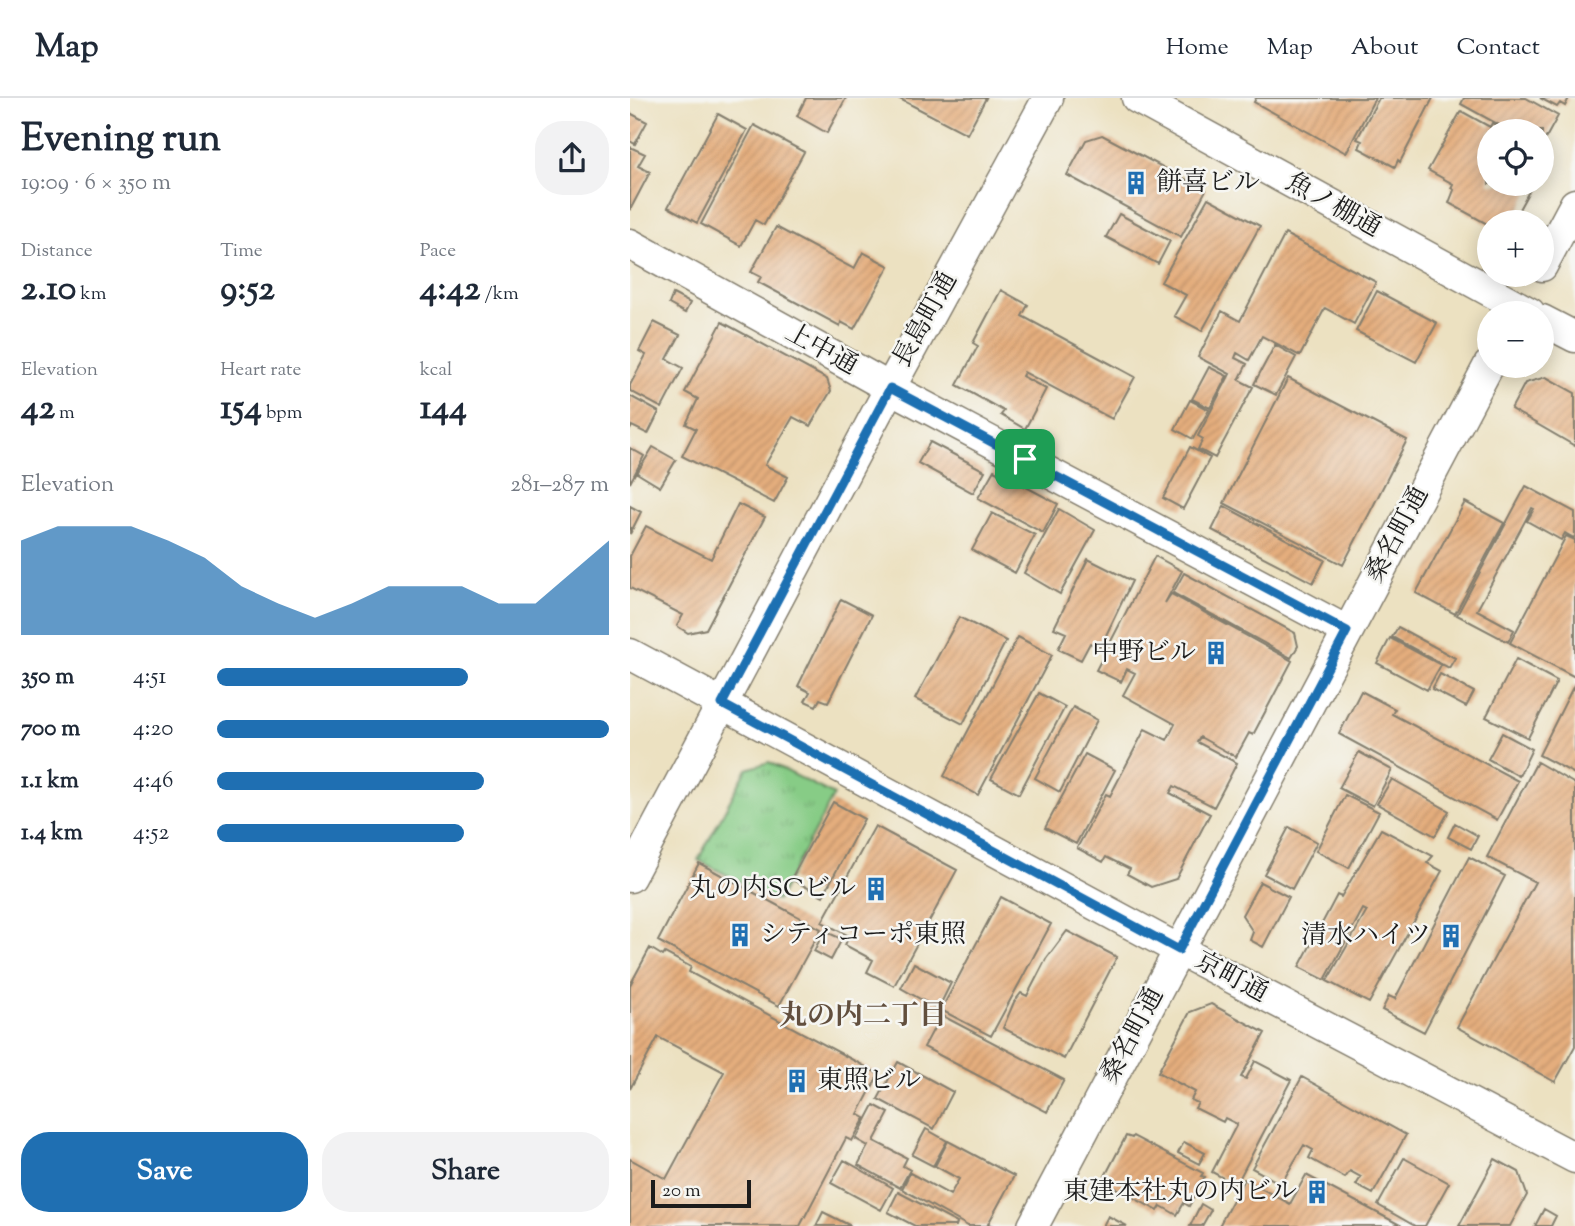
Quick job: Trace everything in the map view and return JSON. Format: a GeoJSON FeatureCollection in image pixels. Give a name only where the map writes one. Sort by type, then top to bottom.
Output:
{"type":"FeatureCollection","features":[{"type":"Feature","properties":{"kind":"street","name":"長島町通"},"geometry":{"type":"LineString","coordinates":[[630,877],[890,388],[1048,98]]}},
{"type":"Feature","properties":{"kind":"street","name":"魚ノ棚通"},"geometry":{"type":"LineString","coordinates":[[1137,98],[1504,301]]}},
{"type":"Feature","properties":{"kind":"street"},"geometry":{"type":"LineString","coordinates":[[1554,243],[1575,204]]}},
{"type":"Feature","properties":{"kind":"street","name":"上中通"},"geometry":{"type":"LineString","coordinates":[[630,244],[890,388],[1347,631]]}},
{"type":"Feature","properties":{"kind":"street","name":"魚ノ棚通"},"geometry":{"type":"LineString","coordinates":[[1554,327],[1575,337]]}},
{"type":"Feature","properties":{"kind":"street","name":"桑名町通"},"geometry":{"type":"LineString","coordinates":[[1033,1226],[1482,378]]}},
{"type":"Feature","properties":{"kind":"street","name":"京町通"},"geometry":{"type":"LineString","coordinates":[[630,654],[1179,950],[1575,1158]]}},
{"type":"Feature","properties":{"kind":"green space"},"geometry":{"type":"Polygon","coordinates":[[[769,762],[834,795],[777,901],[698,860],[747,769],[769,762]]]}},
{"type":"Feature","properties":{"kind":"building"},"geometry":{"type":"Polygon","coordinates":[[[806,98],[846,98],[827,133],[797,116],[806,98]]]}},
{"type":"Feature","properties":{"kind":"building"},"geometry":{"type":"Polygon","coordinates":[[[898,98],[986,98],[967,134],[898,98]]]}},
{"type":"Feature","properties":{"kind":"building"},"geometry":{"type":"Polygon","coordinates":[[[1256,98],[1375,98],[1346,153],[1254,102],[1256,98]]]}},
{"type":"Feature","properties":{"kind":"building"},"geometry":{"type":"Polygon","coordinates":[[[1379,98],[1433,98],[1395,167],[1359,148],[1362,141],[1357,139],[1379,98]]]}},
{"type":"Feature","properties":{"kind":"building"},"geometry":{"type":"Polygon","coordinates":[[[1464,98],[1526,98],[1558,116],[1554,123],[1554,119],[1488,119],[1461,104],[1464,98]]]}},
{"type":"Feature","properties":{"kind":"building"},"geometry":{"type":"Polygon","coordinates":[[[1540,98],[1569,98],[1565,106],[1560,103],[1557,107],[1540,98]]]}},
{"type":"Feature","properties":{"kind":"building"},"geometry":{"type":"Polygon","coordinates":[[[1461,111],[1477,120],[1477,196],[1526,196],[1519,210],[1477,210],[1477,218],[1449,203],[1454,190],[1451,188],[1453,184],[1428,170],[1461,111]]]}},
{"type":"Feature","properties":{"kind":"building"},"geometry":{"type":"Polygon","coordinates":[[[630,113],[647,122],[635,144],[630,141],[630,113]]]}},
{"type":"Feature","properties":{"kind":"building"},"geometry":{"type":"Polygon","coordinates":[[[718,114],[747,130],[697,223],[668,207],[718,114]]]}},
{"type":"Feature","properties":{"kind":"building"},"geometry":{"type":"Polygon","coordinates":[[[754,125],[804,152],[764,225],[755,220],[741,246],[701,224],[754,125]]]}},
{"type":"Feature","properties":{"kind":"building","name":"餅喜ビル"},"geometry":{"type":"Polygon","coordinates":[[[1102,135],[1206,190],[1181,237],[1067,175],[1086,140],[1102,135]]]}},
{"type":"Feature","properties":{"kind":"building"},"geometry":{"type":"Polygon","coordinates":[[[630,147],[645,154],[638,166],[650,172],[630,210],[630,147]]]}},
{"type":"Feature","properties":{"kind":"building"},"geometry":{"type":"Polygon","coordinates":[[[1208,198],[1260,226],[1202,331],[1174,316],[1186,295],[1161,282],[1208,198]]]}},
{"type":"Feature","properties":{"kind":"building"},"geometry":{"type":"Polygon","coordinates":[[[1119,214],[1170,241],[1158,264],[1106,237],[1119,214]]]}},
{"type":"Feature","properties":{"kind":"building"},"geometry":{"type":"Polygon","coordinates":[[[776,227],[854,269],[863,252],[889,266],[854,329],[841,322],[840,326],[758,282],[761,277],[751,272],[776,227]]]}},
{"type":"Feature","properties":{"kind":"building"},"geometry":{"type":"Polygon","coordinates":[[[1285,234],[1376,282],[1354,324],[1325,308],[1300,356],[1262,336],[1249,360],[1237,353],[1235,358],[1247,364],[1239,380],[1253,387],[1215,458],[1198,449],[1203,439],[1198,436],[1230,374],[1198,357],[1222,311],[1240,321],[1285,234]]]}},
{"type":"Feature","properties":{"kind":"building"},"geometry":{"type":"Polygon","coordinates":[[[1001,290],[1028,305],[1022,316],[1135,377],[1112,419],[1024,372],[1022,376],[1046,389],[1025,429],[1001,415],[1004,411],[957,385],[978,346],[973,343],[1001,290]]]}},
{"type":"Feature","properties":{"kind":"building"},"geometry":{"type":"Polygon","coordinates":[[[1377,291],[1437,323],[1416,362],[1356,331],[1377,291]]]}},
{"type":"Feature","properties":{"kind":"building"},"geometry":{"type":"Polygon","coordinates":[[[673,294],[690,303],[685,313],[669,304],[673,294]]]}},
{"type":"Feature","properties":{"kind":"building"},"geometry":{"type":"Polygon","coordinates":[[[654,322],[680,335],[667,359],[683,368],[662,408],[630,391],[630,385],[646,355],[639,351],[654,322]]]}},
{"type":"Feature","properties":{"kind":"building"},"geometry":{"type":"Polygon","coordinates":[[[722,322],[827,379],[831,391],[810,426],[793,417],[765,465],[788,477],[774,503],[682,456],[696,429],[686,424],[698,399],[685,392],[722,322]]]}},
{"type":"Feature","properties":{"kind":"building"},"geometry":{"type":"Polygon","coordinates":[[[1275,345],[1296,357],[1276,395],[1254,384],[1275,345]]]}},
{"type":"Feature","properties":{"kind":"building"},"geometry":{"type":"Polygon","coordinates":[[[1209,367],[1227,376],[1210,408],[1192,399],[1209,367]]]}},
{"type":"Feature","properties":{"kind":"building"},"geometry":{"type":"Polygon","coordinates":[[[1288,378],[1407,440],[1343,565],[1224,503],[1288,378]]]}},
{"type":"Feature","properties":{"kind":"building"},"geometry":{"type":"Polygon","coordinates":[[[1548,378],[1575,393],[1575,446],[1511,409],[1525,383],[1548,378]]]}},
{"type":"Feature","properties":{"kind":"building"},"geometry":{"type":"Polygon","coordinates":[[[630,396],[659,412],[648,434],[632,426],[630,430],[630,396]]]}},
{"type":"Feature","properties":{"kind":"building"},"geometry":{"type":"Polygon","coordinates":[[[1190,400],[1209,410],[1193,439],[1175,429],[1190,400]]]}},
{"type":"Feature","properties":{"kind":"building"},"geometry":{"type":"Polygon","coordinates":[[[930,442],[985,471],[973,493],[918,463],[930,442]]]}},
{"type":"Feature","properties":{"kind":"building"},"geometry":{"type":"Polygon","coordinates":[[[653,447],[676,460],[660,487],[637,473],[653,447]]]}},
{"type":"Feature","properties":{"kind":"building"},"geometry":{"type":"Polygon","coordinates":[[[1190,447],[1210,458],[1183,509],[1163,498],[1190,447]]]}},
{"type":"Feature","properties":{"kind":"building"},"geometry":{"type":"Polygon","coordinates":[[[630,448],[644,456],[630,483],[630,448]]]}},
{"type":"Feature","properties":{"kind":"building"},"geometry":{"type":"Polygon","coordinates":[[[994,470],[1058,504],[1043,533],[978,498],[994,470]]]}},
{"type":"Feature","properties":{"kind":"building"},"geometry":{"type":"Polygon","coordinates":[[[1526,486],[1575,512],[1575,536],[1574,538],[1565,533],[1561,540],[1527,521],[1534,509],[1532,508],[1477,610],[1514,630],[1508,642],[1457,615],[1526,486]]]}},
{"type":"Feature","properties":{"kind":"building"},"geometry":{"type":"Polygon","coordinates":[[[1465,502],[1504,523],[1455,614],[1416,593],[1465,502]]]}},
{"type":"Feature","properties":{"kind":"building"},"geometry":{"type":"Polygon","coordinates":[[[738,504],[765,517],[706,629],[688,633],[677,626],[683,615],[630,588],[630,556],[646,526],[711,559],[738,504]]]}},
{"type":"Feature","properties":{"kind":"building"},"geometry":{"type":"Polygon","coordinates":[[[630,506],[641,512],[630,534],[630,506]]]}},
{"type":"Feature","properties":{"kind":"building"},"geometry":{"type":"Polygon","coordinates":[[[1224,506],[1325,560],[1313,583],[1212,530],[1224,506]]]}},
{"type":"Feature","properties":{"kind":"building"},"geometry":{"type":"Polygon","coordinates":[[[1059,509],[1095,530],[1060,594],[1024,573],[1059,509]]]}},
{"type":"Feature","properties":{"kind":"building"},"geometry":{"type":"Polygon","coordinates":[[[992,513],[1035,535],[1015,573],[972,550],[992,513]]]}},
{"type":"Feature","properties":{"kind":"building"},"geometry":{"type":"Polygon","coordinates":[[[1566,536],[1575,540],[1575,677],[1510,643],[1566,536]]]}},
{"type":"Feature","properties":{"kind":"building"},"geometry":{"type":"Polygon","coordinates":[[[1155,556],[1182,571],[1165,603],[1171,594],[1292,661],[1253,735],[1249,733],[1236,757],[1200,737],[1197,742],[1237,763],[1214,807],[1174,786],[1170,793],[1210,814],[1176,879],[1151,887],[1127,874],[1130,869],[1106,857],[1103,862],[1077,848],[1106,794],[1110,796],[1145,729],[1167,740],[1175,724],[1123,695],[1135,673],[1127,669],[1121,682],[1096,670],[1155,556]]]}},
{"type":"Feature","properties":{"kind":"building"},"geometry":{"type":"Polygon","coordinates":[[[1088,559],[1132,581],[1100,648],[1090,643],[1081,660],[1058,649],[1066,633],[1054,628],[1088,559]]]}},
{"type":"Feature","properties":{"kind":"building"},"geometry":{"type":"Polygon","coordinates":[[[1184,573],[1295,633],[1298,646],[1291,658],[1173,593],[1184,573]]]}},
{"type":"Feature","properties":{"kind":"building"},"geometry":{"type":"Polygon","coordinates":[[[841,599],[872,615],[828,702],[820,699],[816,706],[805,701],[810,692],[798,686],[841,599]]]}},
{"type":"Feature","properties":{"kind":"building"},"geometry":{"type":"Polygon","coordinates":[[[959,617],[1006,641],[963,724],[915,699],[959,617]]]}},
{"type":"Feature","properties":{"kind":"building"},"geometry":{"type":"Polygon","coordinates":[[[1398,627],[1455,658],[1449,668],[1392,637],[1398,627]]]}},
{"type":"Feature","properties":{"kind":"building"},"geometry":{"type":"Polygon","coordinates":[[[1018,637],[1052,655],[978,795],[944,776],[1018,637]]]}},
{"type":"Feature","properties":{"kind":"building"},"geometry":{"type":"Polygon","coordinates":[[[1390,638],[1441,665],[1427,690],[1377,663],[1390,638]]]}},
{"type":"Feature","properties":{"kind":"building"},"geometry":{"type":"Polygon","coordinates":[[[1516,659],[1557,681],[1528,738],[1486,717],[1516,659]]]}},
{"type":"Feature","properties":{"kind":"building"},"geometry":{"type":"Polygon","coordinates":[[[1440,674],[1474,692],[1466,707],[1432,689],[1440,674]]]}},
{"type":"Feature","properties":{"kind":"building"},"geometry":{"type":"Polygon","coordinates":[[[1575,683],[1575,774],[1539,755],[1575,683]]]}},
{"type":"Feature","properties":{"kind":"building"},"geometry":{"type":"Polygon","coordinates":[[[1361,691],[1395,709],[1392,714],[1518,781],[1497,820],[1339,734],[1361,691]]]}},
{"type":"Feature","properties":{"kind":"building"},"geometry":{"type":"Polygon","coordinates":[[[1039,693],[1065,707],[1019,794],[991,779],[1039,693]]]}},
{"type":"Feature","properties":{"kind":"building"},"geometry":{"type":"Polygon","coordinates":[[[1073,707],[1097,720],[1060,792],[1035,778],[1073,707]]]}},
{"type":"Feature","properties":{"kind":"building"},"geometry":{"type":"Polygon","coordinates":[[[1502,733],[1532,749],[1519,776],[1488,759],[1502,733]]]}},
{"type":"Feature","properties":{"kind":"building"},"geometry":{"type":"Polygon","coordinates":[[[1359,752],[1392,770],[1373,806],[1339,788],[1359,752]]]}},
{"type":"Feature","properties":{"kind":"building"},"geometry":{"type":"Polygon","coordinates":[[[1085,754],[1115,770],[1076,844],[1045,828],[1085,754]]]}},
{"type":"Feature","properties":{"kind":"building"},"geometry":{"type":"Polygon","coordinates":[[[1537,762],[1575,784],[1575,1046],[1555,1082],[1457,1027],[1535,882],[1487,857],[1537,762]]]}},
{"type":"Feature","properties":{"kind":"building"},"geometry":{"type":"Polygon","coordinates":[[[1392,779],[1449,811],[1435,836],[1377,804],[1392,779]]]}},
{"type":"Feature","properties":{"kind":"building"},"geometry":{"type":"Polygon","coordinates":[[[1345,795],[1379,812],[1349,868],[1316,851],[1345,795]]]}},
{"type":"Feature","properties":{"kind":"building"},"geometry":{"type":"Polygon","coordinates":[[[833,802],[864,819],[823,896],[791,879],[833,802]]]}},
{"type":"Feature","properties":{"kind":"building"},"geometry":{"type":"Polygon","coordinates":[[[1455,823],[1478,836],[1471,849],[1448,837],[1455,823]]]}},
{"type":"Feature","properties":{"kind":"building","name":"丸の内SCビル"},"geometry":{"type":"Polygon","coordinates":[[[875,826],[957,870],[894,986],[867,972],[873,960],[845,945],[849,936],[822,922],[875,826]]]}},
{"type":"Feature","properties":{"kind":"building"},"geometry":{"type":"Polygon","coordinates":[[[1289,827],[1317,842],[1292,889],[1264,874],[1289,827]]]}},
{"type":"Feature","properties":{"kind":"building"},"geometry":{"type":"Polygon","coordinates":[[[1381,829],[1433,856],[1427,863],[1442,871],[1369,1003],[1327,981],[1367,911],[1363,909],[1325,980],[1299,967],[1337,895],[1341,897],[1381,829]]]}},
{"type":"Feature","properties":{"kind":"building","name":"清水ハイツ"},"geometry":{"type":"Polygon","coordinates":[[[1469,857],[1505,876],[1424,1032],[1382,1010],[1389,996],[1395,999],[1469,857]]]}},
{"type":"Feature","properties":{"kind":"building","name":"シティコーポ東照"},"geometry":{"type":"Polygon","coordinates":[[[699,863],[821,929],[779,1006],[658,941],[699,863]]]}},
{"type":"Feature","properties":{"kind":"building"},"geometry":{"type":"Polygon","coordinates":[[[1260,882],[1289,897],[1263,947],[1250,940],[1253,932],[1242,915],[1260,882]]]}},
{"type":"Feature","properties":{"kind":"building"},"geometry":{"type":"Polygon","coordinates":[[[1001,897],[1051,924],[991,1036],[941,1010],[1001,897]]]}},
{"type":"Feature","properties":{"kind":"building"},"geometry":{"type":"Polygon","coordinates":[[[824,931],[842,939],[831,960],[814,951],[824,931]]]}},
{"type":"Feature","properties":{"kind":"building"},"geometry":{"type":"Polygon","coordinates":[[[1067,931],[1117,957],[1064,1059],[1003,1028],[1014,1002],[1021,993],[1027,996],[1046,959],[1067,931]]]}},
{"type":"Feature","properties":{"kind":"building","name":"東照ビル"},"geometry":{"type":"Polygon","coordinates":[[[650,948],[691,967],[689,972],[879,1074],[858,1114],[865,1118],[852,1141],[846,1138],[800,1226],[630,1226],[630,1159],[666,1179],[724,1072],[658,1037],[630,1089],[630,985],[650,948]]]}},
{"type":"Feature","properties":{"kind":"building"},"geometry":{"type":"Polygon","coordinates":[[[914,963],[951,983],[938,1009],[901,988],[914,963]]]}},
{"type":"Feature","properties":{"kind":"building"},"geometry":{"type":"Polygon","coordinates":[[[1211,1004],[1265,1033],[1241,1077],[1246,1079],[1255,1061],[1291,1080],[1236,1185],[1212,1172],[1237,1124],[1225,1118],[1223,1122],[1195,1108],[1198,1103],[1191,1100],[1195,1092],[1158,1072],[1190,1012],[1211,1004]]]}},
{"type":"Feature","properties":{"kind":"building"},"geometry":{"type":"Polygon","coordinates":[[[941,1015],[1064,1080],[1047,1112],[924,1047],[941,1015]]]}},
{"type":"Feature","properties":{"kind":"building"},"geometry":{"type":"Polygon","coordinates":[[[898,1062],[953,1092],[934,1129],[878,1099],[898,1062]]]}},
{"type":"Feature","properties":{"kind":"building"},"geometry":{"type":"Polygon","coordinates":[[[1302,1077],[1406,1135],[1373,1194],[1356,1185],[1361,1177],[1350,1171],[1345,1178],[1309,1158],[1313,1150],[1304,1145],[1281,1184],[1252,1168],[1302,1077]]]}},
{"type":"Feature","properties":{"kind":"building"},"geometry":{"type":"Polygon","coordinates":[[[874,1105],[889,1113],[874,1141],[907,1158],[903,1166],[910,1170],[900,1188],[858,1165],[868,1146],[856,1139],[874,1105]]]}},
{"type":"Feature","properties":{"kind":"building"},"geometry":{"type":"Polygon","coordinates":[[[926,1129],[947,1141],[933,1166],[912,1155],[926,1129]]]}},
{"type":"Feature","properties":{"kind":"building"},"geometry":{"type":"Polygon","coordinates":[[[1126,1136],[1133,1136],[1203,1173],[1201,1176],[1205,1177],[1189,1206],[1184,1203],[1177,1215],[1161,1206],[1158,1211],[1108,1184],[1109,1181],[1104,1178],[1126,1136]]]}},
{"type":"Feature","properties":{"kind":"building"},"geometry":{"type":"Polygon","coordinates":[[[948,1141],[1014,1176],[988,1224],[993,1226],[968,1226],[902,1189],[910,1173],[950,1195],[959,1179],[935,1166],[948,1141]]]}},
{"type":"Feature","properties":{"kind":"building"},"geometry":{"type":"Polygon","coordinates":[[[1184,1142],[1205,1153],[1199,1164],[1178,1153],[1184,1142]]]}},
{"type":"Feature","properties":{"kind":"building"},"geometry":{"type":"Polygon","coordinates":[[[1404,1158],[1449,1183],[1425,1226],[1415,1226],[1378,1205],[1404,1158]]]}},
{"type":"Feature","properties":{"kind":"building"},"geometry":{"type":"Polygon","coordinates":[[[1495,1159],[1519,1172],[1527,1195],[1510,1226],[1459,1226],[1495,1159]]]}},
{"type":"Feature","properties":{"kind":"building"},"geometry":{"type":"Polygon","coordinates":[[[844,1160],[893,1188],[881,1210],[831,1183],[844,1160]]]}},
{"type":"Feature","properties":{"kind":"building","name":"東建本社丸の内ビル"},"geometry":{"type":"Polygon","coordinates":[[[1306,1175],[1402,1226],[1219,1226],[1244,1179],[1290,1204],[1306,1175]]]}},
{"type":"Feature","properties":{"kind":"building"},"geometry":{"type":"Polygon","coordinates":[[[898,1192],[957,1223],[956,1226],[915,1226],[888,1212],[898,1192]]]}},
{"type":"Feature","properties":{"kind":"building"},"geometry":{"type":"Polygon","coordinates":[[[1201,1204],[1211,1210],[1202,1226],[1190,1226],[1201,1204]]]}},
{"type":"Feature","properties":{"kind":"building"},"geometry":{"type":"Polygon","coordinates":[[[1544,1209],[1556,1216],[1551,1226],[1535,1226],[1544,1209]]]}},
{"type":"Feature","properties":{"kind":"building"},"geometry":{"type":"Polygon","coordinates":[[[823,1212],[851,1226],[816,1226],[823,1212]]]}},
{"type":"Feature","properties":{"kind":"building"},"geometry":{"type":"Polygon","coordinates":[[[1108,1216],[1127,1226],[1103,1226],[1108,1216]]]}},
{"type":"Feature","properties":{"kind":"place","name":"餅喜ビル"},"geometry":{"type":"Point","coordinates":[1136,183]}},
{"type":"Feature","properties":{"kind":"place","name":"中野ビル"},"geometry":{"type":"Point","coordinates":[1216,653]}},
{"type":"Feature","properties":{"kind":"place","name":"丸の内SCビル"},"geometry":{"type":"Point","coordinates":[876,889]}},
{"type":"Feature","properties":{"kind":"place","name":"シティコーポ東照"},"geometry":{"type":"Point","coordinates":[740,935]}},
{"type":"Feature","properties":{"kind":"place","name":"清水ハイツ"},"geometry":{"type":"Point","coordinates":[1451,936]}},
{"type":"Feature","properties":{"kind":"place","name":"東照ビル"},"geometry":{"type":"Point","coordinates":[797,1081]}},
{"type":"Feature","properties":{"kind":"place","name":"東建本社丸の内ビル"},"geometry":{"type":"Point","coordinates":[1317,1192]}},
{"type":"Feature","properties":{"kind":"district","name":"丸の内二丁目"},"geometry":{"type":"Point","coordinates":[863,1017]}},
{"type":"Feature","properties":{"kind":"route"},"geometry":{"type":"LineString","coordinates":[[890,388],[1025,459],[1347,631],[1179,950],[722,704],[890,388]]}}]}
